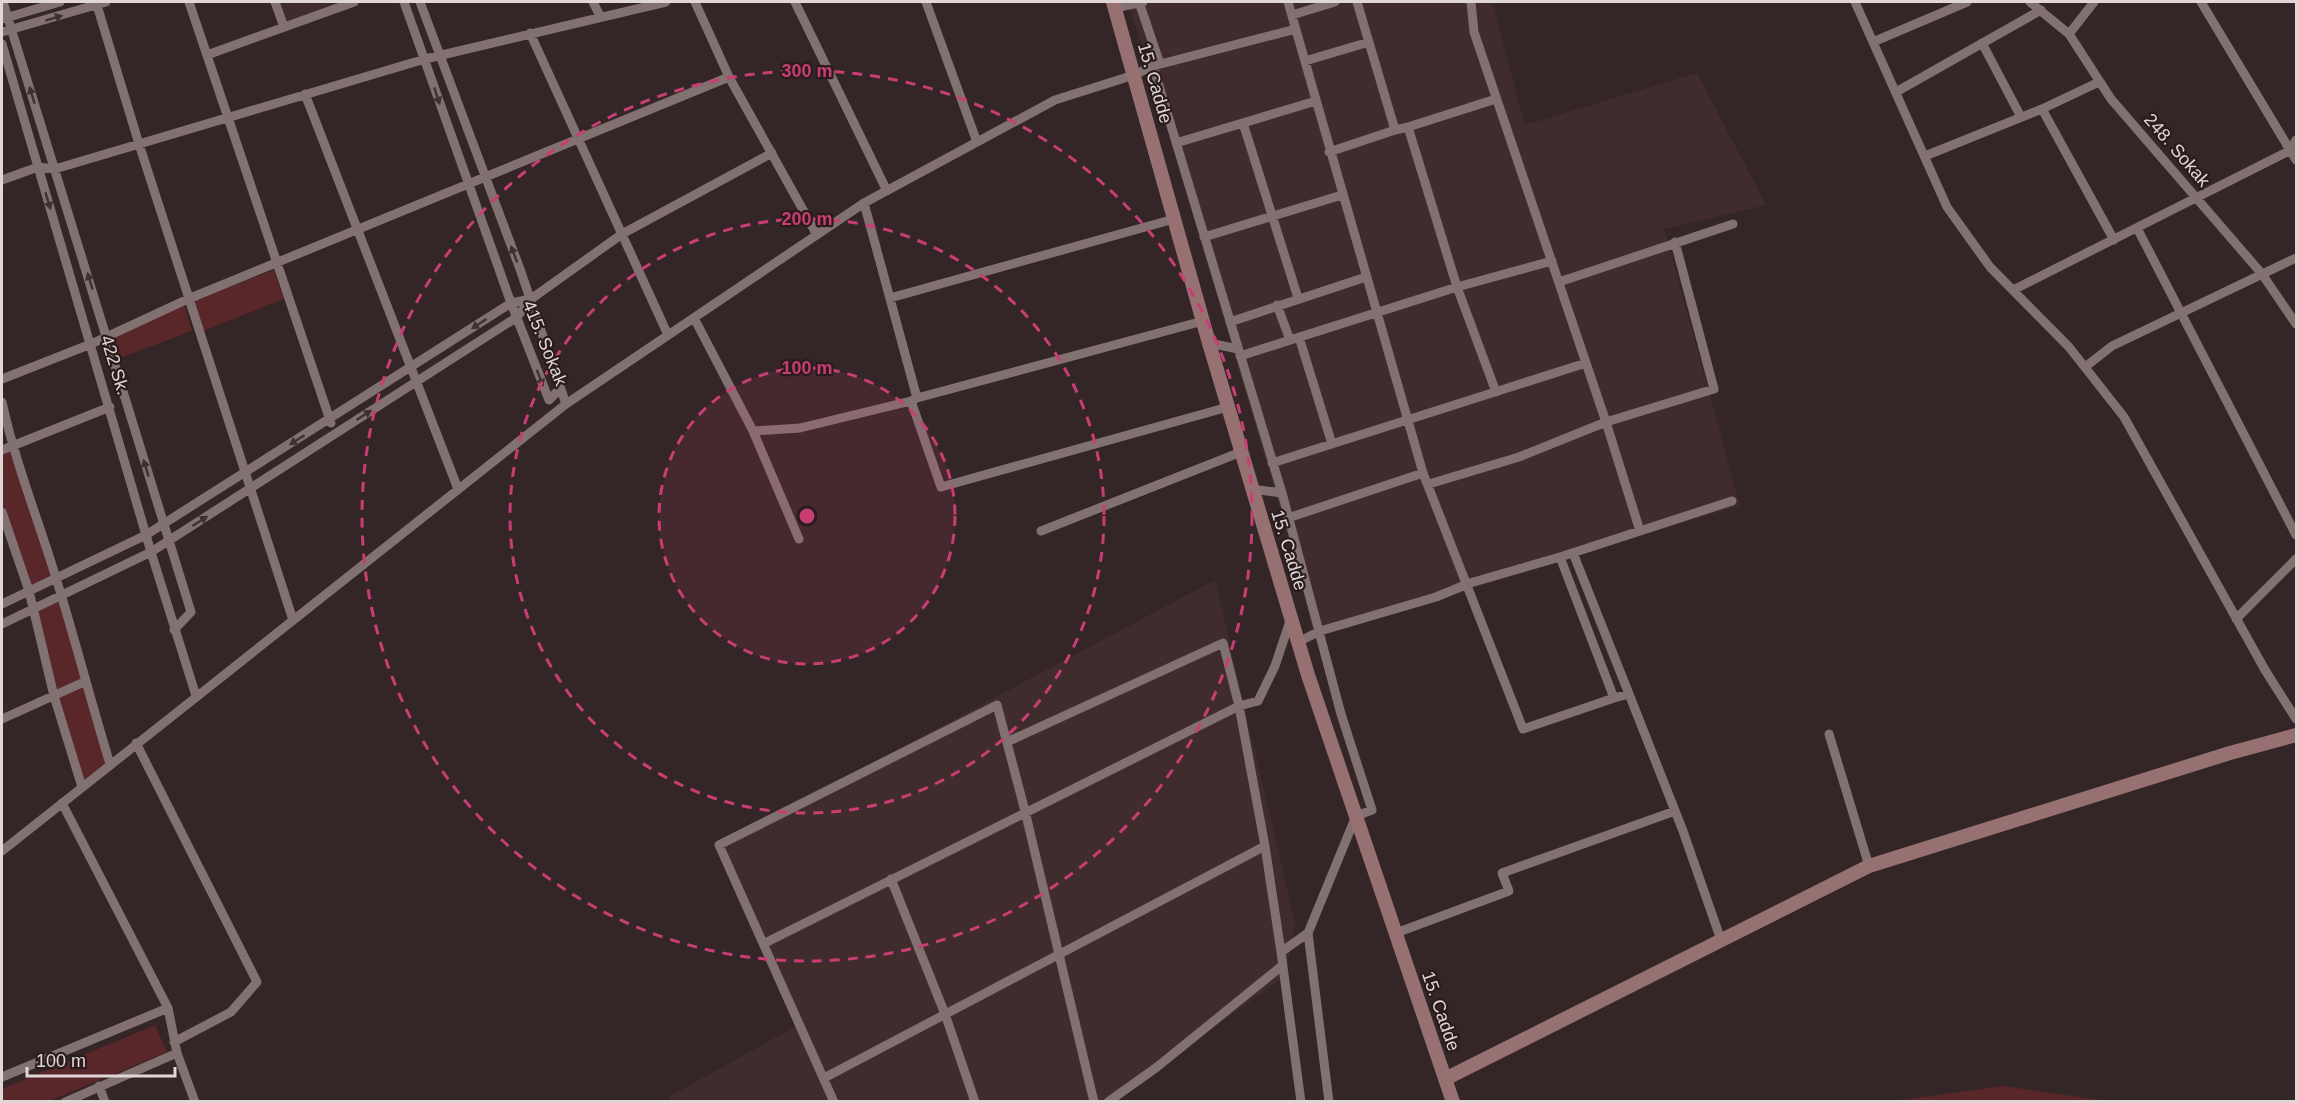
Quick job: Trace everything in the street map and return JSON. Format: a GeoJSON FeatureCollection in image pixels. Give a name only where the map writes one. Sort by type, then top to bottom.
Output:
{"type":"FeatureCollection","features":[{"type":"Feature","properties":{"kind":"main road","name":"15. Cadde"},"geometry":{"type":"LineString","coordinates":[[1114,5],[1209,344],[1298,642],[1453,1101]]}},
{"type":"Feature","properties":{"kind":"main road"},"geometry":{"type":"LineString","coordinates":[[1445,1079],[1869,866],[2229,753],[2296,735]]}},
{"type":"Feature","properties":{"kind":"street","name":"422 Sk."},"geometry":{"type":"LineString","coordinates":[[3,2],[5,18],[12,30],[167,542],[191,612],[174,630]]}},
{"type":"Feature","properties":{"kind":"street"},"geometry":{"type":"LineString","coordinates":[[5,18],[60,2]]}},
{"type":"Feature","properties":{"kind":"street"},"geometry":{"type":"LineString","coordinates":[[189,2],[335,434]]}},
{"type":"Feature","properties":{"kind":"street"},"geometry":{"type":"LineString","coordinates":[[275,2],[284,27]]}},
{"type":"Feature","properties":{"kind":"street"},"geometry":{"type":"LineString","coordinates":[[207,55],[354,2]]}},
{"type":"Feature","properties":{"kind":"street","name":"415. Sokak"},"geometry":{"type":"LineString","coordinates":[[404,2],[511,303],[549,400],[560,389],[531,299],[420,2]]}},
{"type":"Feature","properties":{"kind":"street"},"geometry":{"type":"LineString","coordinates":[[592,2],[600,16]]}},
{"type":"Feature","properties":{"kind":"street"},"geometry":{"type":"LineString","coordinates":[[2,180],[38,167],[55,169],[425,59],[666,2]]}},
{"type":"Feature","properties":{"kind":"street"},"geometry":{"type":"LineString","coordinates":[[696,2],[729,77],[817,234]]}},
{"type":"Feature","properties":{"kind":"street"},"geometry":{"type":"LineString","coordinates":[[795,2],[887,191]]}},
{"type":"Feature","properties":{"kind":"street"},"geometry":{"type":"LineString","coordinates":[[926,2],[977,142]]}},
{"type":"Feature","properties":{"kind":"street"},"geometry":{"type":"LineString","coordinates":[[1114,5],[1140,2],[1176,142],[1282,493],[1341,714],[1372,810],[1356,816],[1308,933],[1329,1101]]}},
{"type":"Feature","properties":{"kind":"street"},"geometry":{"type":"LineString","coordinates":[[1288,2],[1329,152],[1423,473],[1523,729],[1629,694]]}},
{"type":"Feature","properties":{"kind":"street"},"geometry":{"type":"LineString","coordinates":[[1292,15],[1335,2]]}},
{"type":"Feature","properties":{"kind":"street"},"geometry":{"type":"LineString","coordinates":[[1357,2],[1395,130]]}},
{"type":"Feature","properties":{"kind":"street"},"geometry":{"type":"LineString","coordinates":[[1472,2],[1474,32],[1606,422],[1640,531]]}},
{"type":"Feature","properties":{"kind":"street"},"geometry":{"type":"LineString","coordinates":[[1855,2],[1947,207],[1990,267],[2085,367],[2124,417],[2236,619],[2296,719]]}},
{"type":"Feature","properties":{"kind":"street"},"geometry":{"type":"LineString","coordinates":[[1874,42],[1967,2]]}},
{"type":"Feature","properties":{"kind":"street","name":"248. Sokak"},"geometry":{"type":"LineString","coordinates":[[2030,2],[2069,34],[2099,82],[2262,274],[2296,324]]}},
{"type":"Feature","properties":{"kind":"street"},"geometry":{"type":"LineString","coordinates":[[2069,34],[2094,2]]}},
{"type":"Feature","properties":{"kind":"street"},"geometry":{"type":"LineString","coordinates":[[2201,2],[2296,160]]}},
{"type":"Feature","properties":{"kind":"street"},"geometry":{"type":"LineString","coordinates":[[2,32],[100,3],[139,144],[293,620]]}},
{"type":"Feature","properties":{"kind":"street"},"geometry":{"type":"LineString","coordinates":[[1896,92],[2041,10]]}},
{"type":"Feature","properties":{"kind":"street"},"geometry":{"type":"LineString","coordinates":[[2,851],[566,404],[864,203],[1055,100],[1134,75],[1156,65],[1296,29]]}},
{"type":"Feature","properties":{"kind":"street"},"geometry":{"type":"LineString","coordinates":[[530,33],[668,335]]}},
{"type":"Feature","properties":{"kind":"street"},"geometry":{"type":"LineString","coordinates":[[1305,61],[1369,42]]}},
{"type":"Feature","properties":{"kind":"street","name":"422 Sk."},"geometry":{"type":"LineString","coordinates":[[2,44],[174,630],[196,696]]}},
{"type":"Feature","properties":{"kind":"street"},"geometry":{"type":"LineString","coordinates":[[1982,44],[2021,117]]}},
{"type":"Feature","properties":{"kind":"street"},"geometry":{"type":"LineString","coordinates":[[2,379],[91,344],[106,335],[188,299],[486,179],[729,77]]}},
{"type":"Feature","properties":{"kind":"street"},"geometry":{"type":"LineString","coordinates":[[1924,156],[2042,109],[2099,82]]}},
{"type":"Feature","properties":{"kind":"street"},"geometry":{"type":"LineString","coordinates":[[305,94],[458,489]]}},
{"type":"Feature","properties":{"kind":"street"},"geometry":{"type":"LineString","coordinates":[[1329,152],[1496,99]]}},
{"type":"Feature","properties":{"kind":"street"},"geometry":{"type":"LineString","coordinates":[[1176,142],[1316,101]]}},
{"type":"Feature","properties":{"kind":"street"},"geometry":{"type":"LineString","coordinates":[[2042,109],[2114,240]]}},
{"type":"Feature","properties":{"kind":"street"},"geometry":{"type":"LineString","coordinates":[[1243,123],[1298,298]]}},
{"type":"Feature","properties":{"kind":"street"},"geometry":{"type":"LineString","coordinates":[[1408,127],[1457,287],[1496,392]]}},
{"type":"Feature","properties":{"kind":"street"},"geometry":{"type":"LineString","coordinates":[[2013,290],[2289,151],[2296,140]]}},
{"type":"Feature","properties":{"kind":"street"},"geometry":{"type":"LineString","coordinates":[[2,624],[151,552],[517,317],[531,299],[622,234],[772,153]]}},
{"type":"Feature","properties":{"kind":"street"},"geometry":{"type":"LineString","coordinates":[[1204,237],[1342,195]]}},
{"type":"Feature","properties":{"kind":"street"},"geometry":{"type":"LineString","coordinates":[[864,203],[890,298],[914,400],[941,487],[1228,407]]}},
{"type":"Feature","properties":{"kind":"street"},"geometry":{"type":"LineString","coordinates":[[890,298],[1174,219]]}},
{"type":"Feature","properties":{"kind":"street"},"geometry":{"type":"LineString","coordinates":[[1559,282],[1733,224]]}},
{"type":"Feature","properties":{"kind":"street"},"geometry":{"type":"LineString","coordinates":[[2137,228],[2296,535]]}},
{"type":"Feature","properties":{"kind":"street"},"geometry":{"type":"LineString","coordinates":[[1428,484],[1519,457],[1606,422],[1714,389],[1675,242]]}},
{"type":"Feature","properties":{"kind":"street"},"geometry":{"type":"LineString","coordinates":[[2085,367],[2112,346],[2296,258]]}},
{"type":"Feature","properties":{"kind":"street"},"geometry":{"type":"LineString","coordinates":[[1209,344],[1239,352],[1294,339],[1457,287],[1552,261]]}},
{"type":"Feature","properties":{"kind":"street"},"geometry":{"type":"LineString","coordinates":[[1230,321],[1366,277]]}},
{"type":"Feature","properties":{"kind":"street"},"geometry":{"type":"LineString","coordinates":[[2,604],[146,535],[511,303],[531,299]]}},
{"type":"Feature","properties":{"kind":"street"},"geometry":{"type":"LineString","coordinates":[[1277,305],[1294,339],[1332,444]]}},
{"type":"Feature","properties":{"kind":"street"},"geometry":{"type":"LineString","coordinates":[[694,318],[753,431],[799,539]]}},
{"type":"Feature","properties":{"kind":"street"},"geometry":{"type":"LineString","coordinates":[[753,431],[800,428],[914,400],[1203,321]]}},
{"type":"Feature","properties":{"kind":"street"},"geometry":{"type":"LineString","coordinates":[[1272,463],[1586,363]]}},
{"type":"Feature","properties":{"kind":"street"},"geometry":{"type":"LineString","coordinates":[[560,389],[566,404]]}},
{"type":"Feature","properties":{"kind":"street"},"geometry":{"type":"LineString","coordinates":[[2,402],[12,446],[56,578],[84,682],[110,764]]}},
{"type":"Feature","properties":{"kind":"street"},"geometry":{"type":"LineString","coordinates":[[2,450],[110,407]]}},
{"type":"Feature","properties":{"kind":"street"},"geometry":{"type":"LineString","coordinates":[[1041,531],[1241,452]]}},
{"type":"Feature","properties":{"kind":"street"},"geometry":{"type":"LineString","coordinates":[[1288,518],[1423,473]]}},
{"type":"Feature","properties":{"kind":"street"},"geometry":{"type":"LineString","coordinates":[[1252,489],[1282,493]]}},
{"type":"Feature","properties":{"kind":"street"},"geometry":{"type":"LineString","coordinates":[[1298,642],[1320,631],[1436,597],[1466,584],[1573,553],[1732,501]]}},
{"type":"Feature","properties":{"kind":"street"},"geometry":{"type":"LineString","coordinates":[[2,512],[29,591],[54,696],[82,786]]}},
{"type":"Feature","properties":{"kind":"street"},"geometry":{"type":"LineString","coordinates":[[1573,553],[1675,811],[1720,940]]}},
{"type":"Feature","properties":{"kind":"street"},"geometry":{"type":"LineString","coordinates":[[1560,557],[1614,698]]}},
{"type":"Feature","properties":{"kind":"street"},"geometry":{"type":"LineString","coordinates":[[2236,619],[2296,559]]}},
{"type":"Feature","properties":{"kind":"street"},"geometry":{"type":"LineString","coordinates":[[765,943],[1025,811],[1239,706],[1258,701],[1275,666],[1291,618]]}},
{"type":"Feature","properties":{"kind":"street"},"geometry":{"type":"LineString","coordinates":[[1007,742],[1223,643],[1239,706],[1265,846],[1301,1101]]}},
{"type":"Feature","properties":{"kind":"street"},"geometry":{"type":"LineString","coordinates":[[2,719],[84,682]]}},
{"type":"Feature","properties":{"kind":"street"},"geometry":{"type":"LineString","coordinates":[[834,1101],[765,943],[719,845],[997,705],[1025,811],[1094,1101]]}},
{"type":"Feature","properties":{"kind":"street"},"geometry":{"type":"LineString","coordinates":[[1829,734],[1869,866]]}},
{"type":"Feature","properties":{"kind":"street"},"geometry":{"type":"LineString","coordinates":[[136,743],[257,982],[231,1012],[174,1042]]}},
{"type":"Feature","properties":{"kind":"street"},"geometry":{"type":"LineString","coordinates":[[62,803],[168,1008],[177,1053],[195,1101]]}},
{"type":"Feature","properties":{"kind":"street"},"geometry":{"type":"LineString","coordinates":[[1396,933],[1509,891],[1502,873],[1675,811]]}},
{"type":"Feature","properties":{"kind":"street"},"geometry":{"type":"LineString","coordinates":[[824,1078],[1265,846]]}},
{"type":"Feature","properties":{"kind":"street"},"geometry":{"type":"LineString","coordinates":[[891,879],[945,1014],[975,1101]]}},
{"type":"Feature","properties":{"kind":"street"},"geometry":{"type":"LineString","coordinates":[[1281,952],[1308,933]]}},
{"type":"Feature","properties":{"kind":"street"},"geometry":{"type":"LineString","coordinates":[[1108,1101],[1157,1067],[1283,965]]}},
{"type":"Feature","properties":{"kind":"street"},"geometry":{"type":"LineString","coordinates":[[2,1077],[168,1008]]}},
{"type":"Feature","properties":{"kind":"street"},"geometry":{"type":"LineString","coordinates":[[66,1101],[177,1053]]}},
{"type":"Feature","properties":{"kind":"street"},"geometry":{"type":"LineString","coordinates":[[99,1086],[105,1101]]}},
{"type":"Feature","properties":{"kind":"shaded area"},"geometry":{"type":"Polygon","coordinates":[[[275,2],[354,2],[284,27],[275,2]]]}},
{"type":"Feature","properties":{"kind":"shaded area"},"geometry":{"type":"Polygon","coordinates":[[[1127,2],[1492,2],[1525,125],[1697,73],[1766,205],[1664,229],[1740,505],[1318,637],[1140,38],[1127,2]]]}},
{"type":"Feature","properties":{"kind":"shaded area"},"geometry":{"type":"Polygon","coordinates":[[[274,270],[284,299],[203,331],[193,301],[274,270]]]}},
{"type":"Feature","properties":{"kind":"shaded area"},"geometry":{"type":"Polygon","coordinates":[[[184,305],[192,331],[117,359],[110,338],[184,305]]]}},
{"type":"Feature","properties":{"kind":"shaded area"},"geometry":{"type":"Polygon","coordinates":[[[10,452],[51,575],[31,587],[2,501],[2,455],[10,452]]]}},
{"type":"Feature","properties":{"kind":"shaded area"},"geometry":{"type":"Polygon","coordinates":[[[1215,580],[1295,923],[1285,976],[1112,1101],[672,1102],[670,1096],[800,1024],[719,845],[1215,580]]]}},
{"type":"Feature","properties":{"kind":"shaded area"},"geometry":{"type":"Polygon","coordinates":[[[61,595],[110,764],[82,787],[33,608],[61,595]]]}},
{"type":"Feature","properties":{"kind":"shaded area"},"geometry":{"type":"Polygon","coordinates":[[[155,1025],[167,1052],[49,1101],[2,1101],[2,1089],[155,1025]]]}},
{"type":"Feature","properties":{"kind":"shaded area"},"geometry":{"type":"Polygon","coordinates":[[[2003,1086],[2107,1101],[1899,1101],[1901,1100],[2003,1086]]]}}]}
